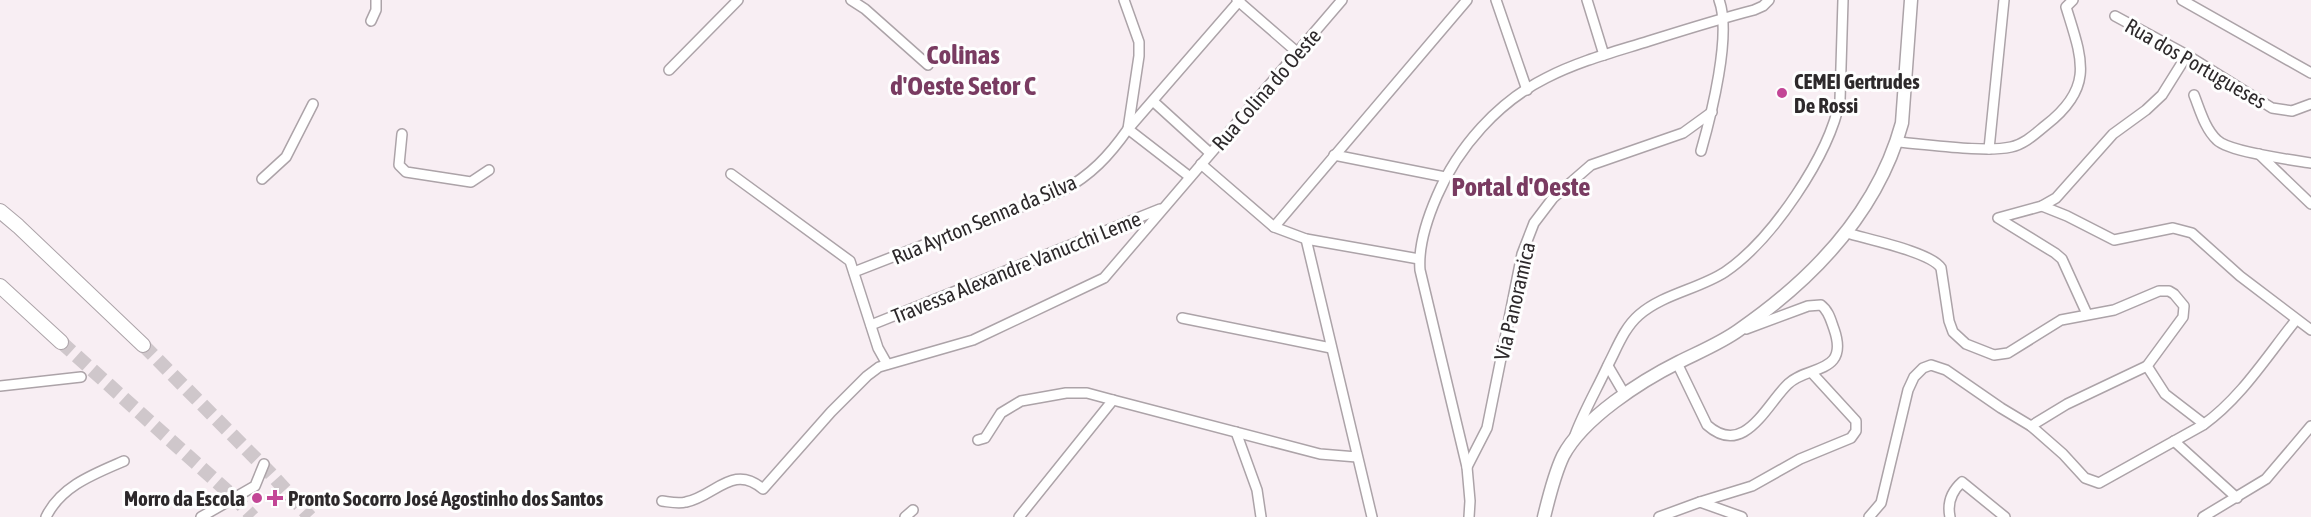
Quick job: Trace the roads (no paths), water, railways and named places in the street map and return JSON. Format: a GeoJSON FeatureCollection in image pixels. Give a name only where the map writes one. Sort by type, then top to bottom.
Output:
{"type":"FeatureCollection","features":[{"type":"Feature","properties":{"kind":"highway"},"geometry":{"type":"LineString","coordinates":[[0,211],[142,345]]}},
{"type":"Feature","properties":{"kind":"highway"},"geometry":{"type":"LineString","coordinates":[[0,286],[61,342]]}},
{"type":"Feature","properties":{"kind":"main road"},"geometry":{"type":"LineString","coordinates":[[1544,517],[1558,469],[1572,442],[1588,425],[1625,395],[1677,363],[1738,331],[1806,275],[1846,233],[1872,195],[1897,142],[1902,123],[1906,88],[1911,0]]}},
{"type":"Feature","properties":{"kind":"street"},"geometry":{"type":"LineString","coordinates":[[371,21],[376,10],[376,0]]}},
{"type":"Feature","properties":{"kind":"street"},"geometry":{"type":"LineString","coordinates":[[669,70],[738,0]]}},
{"type":"Feature","properties":{"kind":"street"},"geometry":{"type":"LineString","coordinates":[[851,0],[865,9],[928,65]]}},
{"type":"Feature","properties":{"kind":"street"},"geometry":{"type":"LineString","coordinates":[[1124,0],[1139,42],[1128,129],[1190,177]]}},
{"type":"Feature","properties":{"kind":"street","name":"Rua Colina do Oeste"},"geometry":{"type":"LineString","coordinates":[[887,364],[973,340],[1093,285],[1112,269],[1342,0]]}},
{"type":"Feature","properties":{"kind":"street"},"geometry":{"type":"LineString","coordinates":[[1274,227],[1467,0]]}},
{"type":"Feature","properties":{"kind":"street"},"geometry":{"type":"LineString","coordinates":[[1496,0],[1527,90]]}},
{"type":"Feature","properties":{"kind":"street"},"geometry":{"type":"LineString","coordinates":[[1587,0],[1604,55]]}},
{"type":"Feature","properties":{"kind":"street"},"geometry":{"type":"LineString","coordinates":[[1701,151],[1712,112],[1723,19],[1719,0]]}},
{"type":"Feature","properties":{"kind":"street"},"geometry":{"type":"LineString","coordinates":[[1468,517],[1470,501],[1467,467],[1423,289],[1419,259],[1421,242],[1445,177],[1473,137],[1497,113],[1546,78],[1604,55],[1754,10],[1769,0]]}},
{"type":"Feature","properties":{"kind":"street"},"geometry":{"type":"LineString","coordinates":[[1572,442],[1622,337],[1641,313],[1711,280],[1740,260],[1791,202],[1807,177],[1825,144],[1840,100],[1843,0]]}},
{"type":"Feature","properties":{"kind":"street"},"geometry":{"type":"LineString","coordinates":[[1989,149],[2004,0]]}},
{"type":"Feature","properties":{"kind":"street"},"geometry":{"type":"LineString","coordinates":[[1897,142],[1989,149],[2012,147],[2026,140],[2050,122],[2071,102],[2076,93],[2081,68],[2080,52],[2066,7],[2073,0]]}},
{"type":"Feature","properties":{"kind":"street"},"geometry":{"type":"LineString","coordinates":[[2182,0],[2311,73]]}},
{"type":"Feature","properties":{"kind":"street"},"geometry":{"type":"LineString","coordinates":[[1238,1],[1298,53]]}},
{"type":"Feature","properties":{"kind":"street","name":"Rua Ayrton Senna da Silva"},"geometry":{"type":"LineString","coordinates":[[854,272],[1080,181],[1097,167],[1238,1]]}},
{"type":"Feature","properties":{"kind":"street","name":"Rua dos Portugueses"},"geometry":{"type":"LineString","coordinates":[[2115,16],[2187,55],[2272,108],[2292,111],[2311,104]]}},
{"type":"Feature","properties":{"kind":"street"},"geometry":{"type":"LineString","coordinates":[[2087,314],[2062,259],[2055,252],[1998,218],[2042,206],[2056,198],[2113,134],[2162,95],[2187,55]]}},
{"type":"Feature","properties":{"kind":"street"},"geometry":{"type":"LineString","coordinates":[[2194,95],[2216,139],[2228,146],[2258,154],[2311,163]]}},
{"type":"Feature","properties":{"kind":"street"},"geometry":{"type":"LineString","coordinates":[[1154,102],[1210,153]]}},
{"type":"Feature","properties":{"kind":"street"},"geometry":{"type":"LineString","coordinates":[[262,178],[286,157],[313,104]]}},
{"type":"Feature","properties":{"kind":"street","name":"Via Panoramica"},"geometry":{"type":"LineString","coordinates":[[1467,467],[1487,428],[1522,254],[1534,222],[1553,198],[1591,165],[1683,133],[1712,112]]}},
{"type":"Feature","properties":{"kind":"street"},"geometry":{"type":"LineString","coordinates":[[402,135],[399,165],[406,172],[471,182],[489,170]]}},
{"type":"Feature","properties":{"kind":"street"},"geometry":{"type":"LineString","coordinates":[[2258,154],[2311,204]]}},
{"type":"Feature","properties":{"kind":"street"},"geometry":{"type":"LineString","coordinates":[[1334,155],[1445,177]]}},
{"type":"Feature","properties":{"kind":"street"},"geometry":{"type":"LineString","coordinates":[[1201,164],[1274,227],[1305,239],[1419,259]]}},
{"type":"Feature","properties":{"kind":"street"},"geometry":{"type":"LineString","coordinates":[[662,501],[684,503],[735,479],[745,478],[763,489],[867,376],[887,364],[878,348],[850,261],[731,174]]}},
{"type":"Feature","properties":{"kind":"street"},"geometry":{"type":"LineString","coordinates":[[2042,206],[2114,240],[2173,228],[2192,233],[2240,276],[2311,330]]}},
{"type":"Feature","properties":{"kind":"street","name":"Travessa Alexandre Vanucchi Leme"},"geometry":{"type":"LineString","coordinates":[[871,325],[1162,208]]}},
{"type":"Feature","properties":{"kind":"street"},"geometry":{"type":"LineString","coordinates":[[1846,233],[1912,251],[1938,264],[1941,268],[1949,321],[1953,332],[1966,344],[1994,355],[2008,353],[2061,320],[2114,310],[2159,291],[2169,291],[2174,294],[2184,306],[2183,318],[2147,366],[2067,404],[2031,426]]}},
{"type":"Feature","properties":{"kind":"street"},"geometry":{"type":"LineString","coordinates":[[1305,239],[1371,516]]}},
{"type":"Feature","properties":{"kind":"street"},"geometry":{"type":"LineString","coordinates":[[1677,363],[1707,425],[1714,432],[1730,436],[1740,434],[1751,427],[1790,382],[1827,367],[1833,360],[1837,343],[1828,313],[1821,305],[1808,306],[1738,331]]}},
{"type":"Feature","properties":{"kind":"street"},"geometry":{"type":"LineString","coordinates":[[1182,318],[1331,348]]}},
{"type":"Feature","properties":{"kind":"street"},"geometry":{"type":"LineString","coordinates":[[1870,517],[1878,509],[1884,493],[1908,390],[1914,377],[1923,368],[1930,365],[1946,370],[2031,426],[2063,454],[2085,478],[2099,483],[2204,424],[2231,403],[2296,320]]}},
{"type":"Feature","properties":{"kind":"street"},"geometry":{"type":"LineString","coordinates":[[1608,366],[1625,395]]}},
{"type":"Feature","properties":{"kind":"street"},"geometry":{"type":"LineString","coordinates":[[2147,366],[2165,394],[2204,424]]}},
{"type":"Feature","properties":{"kind":"street"},"geometry":{"type":"LineString","coordinates":[[1659,517],[1752,486],[1800,459],[1851,438],[1857,427],[1856,421],[1812,373]]}},
{"type":"Feature","properties":{"kind":"street"},"geometry":{"type":"LineString","coordinates":[[0,386],[81,377]]}},
{"type":"Feature","properties":{"kind":"street"},"geometry":{"type":"LineString","coordinates":[[978,440],[985,438],[1001,413],[1021,401],[1066,393],[1087,393],[1320,454],[1357,457]]}},
{"type":"Feature","properties":{"kind":"street"},"geometry":{"type":"LineString","coordinates":[[1019,517],[1113,400]]}},
{"type":"Feature","properties":{"kind":"street"},"geometry":{"type":"LineString","coordinates":[[2203,517],[2266,479],[2311,426]]}},
{"type":"Feature","properties":{"kind":"street"},"geometry":{"type":"LineString","coordinates":[[1236,432],[1257,490],[1261,517]]}},
{"type":"Feature","properties":{"kind":"street"},"geometry":{"type":"LineString","coordinates":[[2174,441],[2237,498]]}},
{"type":"Feature","properties":{"kind":"street"},"geometry":{"type":"LineString","coordinates":[[46,517],[57,500],[71,487],[89,476],[124,461]]}},
{"type":"Feature","properties":{"kind":"street"},"geometry":{"type":"LineString","coordinates":[[201,517],[255,486],[264,464]]}},
{"type":"Feature","properties":{"kind":"street"},"geometry":{"type":"LineString","coordinates":[[1950,517],[1952,495],[1962,482],[2005,517]]}},
{"type":"Feature","properties":{"kind":"street"},"geometry":{"type":"LineString","coordinates":[[1700,502],[1742,517]]}},
{"type":"Feature","properties":{"kind":"street"},"geometry":{"type":"LineString","coordinates":[[905,517],[913,510]]}},
{"type":"Feature","properties":{"kind":"tunnel"},"geometry":{"type":"LineString","coordinates":[[61,342],[236,499],[253,517]]}},
{"type":"Feature","properties":{"kind":"tunnel"},"geometry":{"type":"LineString","coordinates":[[143,345],[271,474],[310,517]]}},
{"type":"Feature","properties":{"kind":"place","name":"CEMEI Gertrudes De Rossi"},"geometry":{"type":"Point","coordinates":[1782,93]}},
{"type":"Feature","properties":{"kind":"place","name":"Morro da Escola"},"geometry":{"type":"Point","coordinates":[257,498]}},
{"type":"Feature","properties":{"kind":"place","name":"Pronto Socorro José Agostinho dos Santos"},"geometry":{"type":"Point","coordinates":[275,498]}},
{"type":"Feature","properties":{"kind":"district","name":"Colinas d'Oeste Setor C"},"geometry":{"type":"Point","coordinates":[963,70]}},
{"type":"Feature","properties":{"kind":"district","name":"Portal d'Oeste"},"geometry":{"type":"Point","coordinates":[1521,186]}}]}
